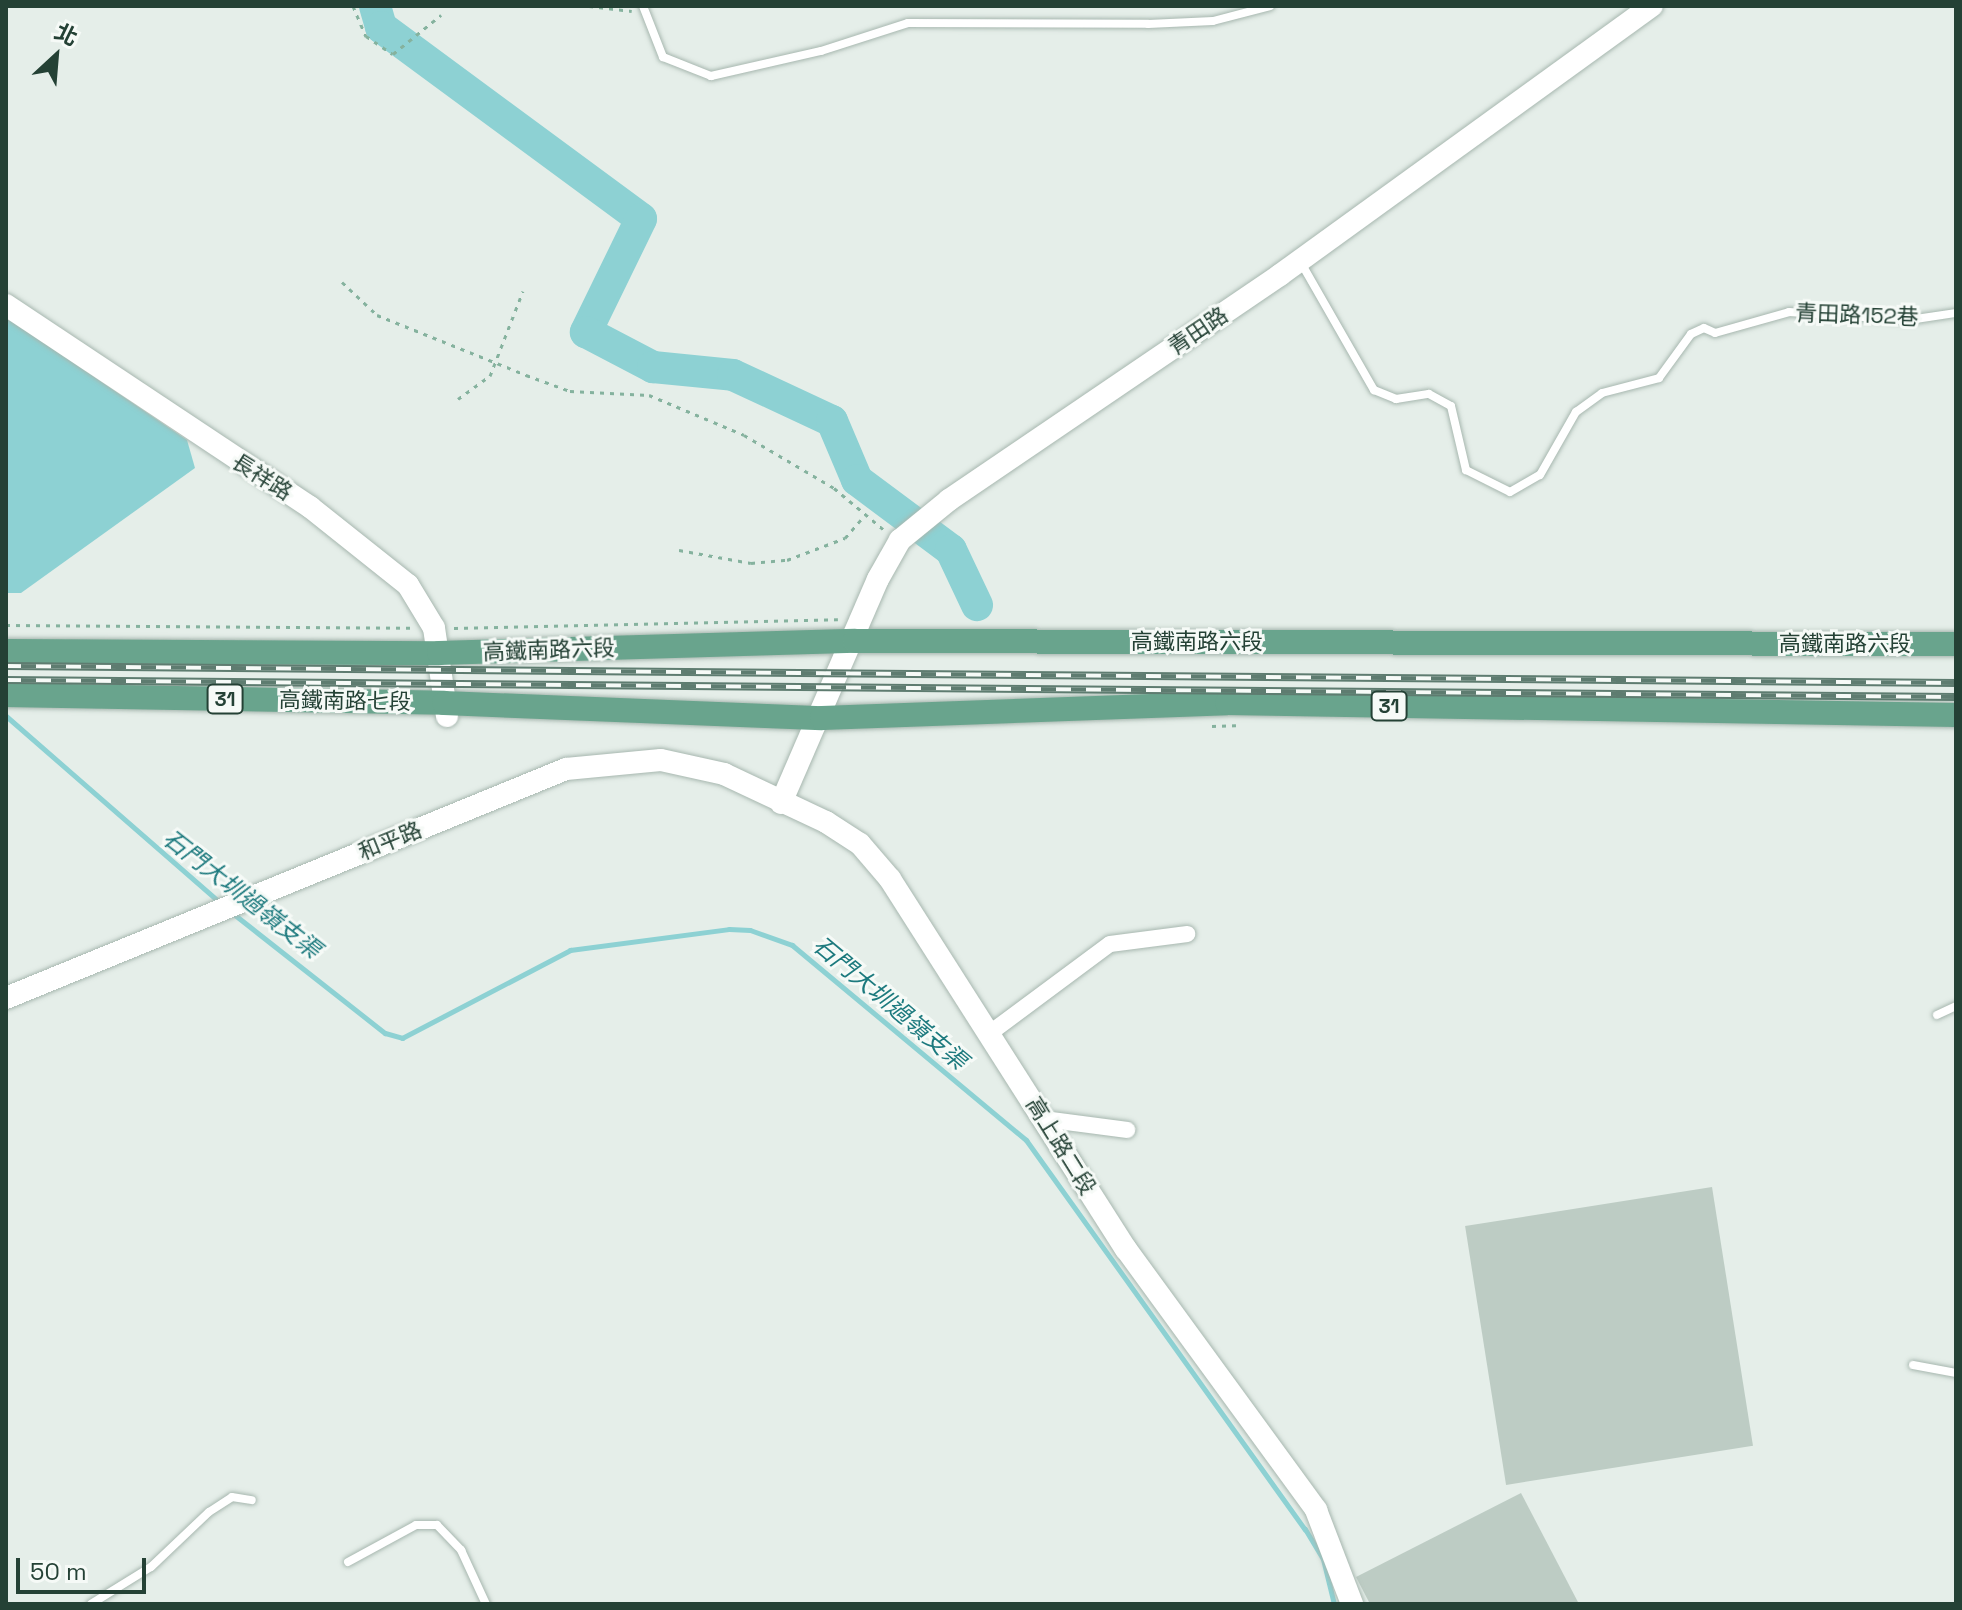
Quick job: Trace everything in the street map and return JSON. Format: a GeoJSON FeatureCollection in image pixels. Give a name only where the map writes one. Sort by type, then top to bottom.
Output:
{"type":"FeatureCollection","features":[{"type":"Feature","properties":{"kind":"main road","name":"高鐵南路六段"},"geometry":{"type":"LineString","coordinates":[[439,653],[855,641],[1956,644]]}},
{"type":"Feature","properties":{"kind":"main road","name":"31"},"geometry":{"type":"LineString","coordinates":[[6,651],[439,653]]}},
{"type":"Feature","properties":{"kind":"main road","name":"高鐵南路七段"},"geometry":{"type":"LineString","coordinates":[[6,695],[446,710]]}},
{"type":"Feature","properties":{"kind":"main road","name":"31"},"geometry":{"type":"LineString","coordinates":[[446,710],[822,718],[1227,703],[1956,715]]}},
{"type":"Feature","properties":{"kind":"street","name":"青田路"},"geometry":{"type":"LineString","coordinates":[[822,718],[878,579],[915,528],[1300,261],[1652,6]]}},
{"type":"Feature","properties":{"kind":"street","name":"長祥路"},"geometry":{"type":"LineString","coordinates":[[6,305],[369,550],[408,585],[434,628],[446,710]]}},
{"type":"Feature","properties":{"kind":"street"},"geometry":{"type":"LineString","coordinates":[[781,803],[822,718]]}},
{"type":"Feature","properties":{"kind":"street","name":"和平路"},"geometry":{"type":"LineString","coordinates":[[6,998],[566,769],[661,760],[724,774],[781,803]]}},
{"type":"Feature","properties":{"kind":"street","name":"高上路二段"},"geometry":{"type":"LineString","coordinates":[[781,803],[860,844],[890,879],[1126,1249],[1316,1510],[1352,1604]]}},
{"type":"Feature","properties":{"kind":"street"},"geometry":{"type":"LineString","coordinates":[[990,1033],[1110,944],[1187,934]]}},
{"type":"Feature","properties":{"kind":"street"},"geometry":{"type":"LineString","coordinates":[[1044,1119],[1127,1130]]}},
{"type":"Feature","properties":{"kind":"lane"},"geometry":{"type":"LineString","coordinates":[[643,9],[663,57],[711,76],[821,51],[908,23],[1174,23],[1213,21],[1270,6]]}},
{"type":"Feature","properties":{"kind":"lane","name":"青田路152巷"},"geometry":{"type":"LineString","coordinates":[[1300,261],[1374,390],[1396,399],[1429,394],[1451,406],[1466,470],[1510,492],[1540,475],[1576,412],[1602,393],[1659,378],[1691,334],[1704,328],[1715,333],[1789,312],[1909,320],[1956,313]]}},
{"type":"Feature","properties":{"kind":"lane"},"geometry":{"type":"LineString","coordinates":[[1937,1015],[1956,1006]]}},
{"type":"Feature","properties":{"kind":"lane"},"geometry":{"type":"LineString","coordinates":[[1913,1365],[1956,1373]]}},
{"type":"Feature","properties":{"kind":"lane"},"geometry":{"type":"LineString","coordinates":[[91,1604],[151,1567],[209,1512],[232,1497],[252,1500]]}},
{"type":"Feature","properties":{"kind":"lane"},"geometry":{"type":"LineString","coordinates":[[348,1562],[416,1525],[437,1525],[461,1550],[486,1604]]}},
{"type":"Feature","properties":{"kind":"path"},"geometry":{"type":"LineString","coordinates":[[353,6],[366,36],[393,54],[441,15]]}},
{"type":"Feature","properties":{"kind":"path"},"geometry":{"type":"LineString","coordinates":[[589,6],[643,9]]}},
{"type":"Feature","properties":{"kind":"path"},"geometry":{"type":"LineString","coordinates":[[342,282],[377,315],[570,391],[649,395],[683,408],[793,463],[834,488],[864,516],[915,528]]}},
{"type":"Feature","properties":{"kind":"path"},"geometry":{"type":"LineString","coordinates":[[458,399],[490,376],[498,361],[504,331],[523,291]]}},
{"type":"Feature","properties":{"kind":"path"},"geometry":{"type":"LineString","coordinates":[[679,550],[751,563],[787,560],[845,538],[864,516]]}},
{"type":"Feature","properties":{"kind":"water"},"geometry":{"type":"Polygon","coordinates":[[[6,317],[187,440],[195,468],[21,593],[6,593],[6,317]]]}},
{"type":"Feature","properties":{"kind":"building"},"geometry":{"type":"Polygon","coordinates":[[[1712,1187],[1753,1446],[1506,1485],[1465,1226],[1712,1187]]]}},
{"type":"Feature","properties":{"kind":"building"},"geometry":{"type":"Polygon","coordinates":[[[1521,1493],[1579,1604],[1370,1604],[1356,1577],[1521,1493]]]}},
{"type":"Feature","properties":{"kind":"waterway"},"geometry":{"type":"LineString","coordinates":[[375,6],[381,27],[641,219],[586,332],[653,367],[733,375],[832,421],[857,480],[951,550],[977,605]]}},
{"type":"Feature","properties":{"kind":"waterway","name":"石門大圳過嶺支渠"},"geometry":{"type":"LineString","coordinates":[[6,716],[220,903]]}},
{"type":"Feature","properties":{"kind":"waterway","name":"石門大圳過嶺支渠"},"geometry":{"type":"LineString","coordinates":[[231,912],[385,1033],[402,1038],[570,950],[729,929],[750,930],[792,945],[1026,1140],[1305,1529],[1323,1559],[1334,1604]]}},
{"type":"Feature","properties":{"kind":"railway"},"geometry":{"type":"LineString","coordinates":[[6,666],[1956,683]]}},
{"type":"Feature","properties":{"kind":"railway"},"geometry":{"type":"LineString","coordinates":[[6,680],[1956,697]]}}]}
